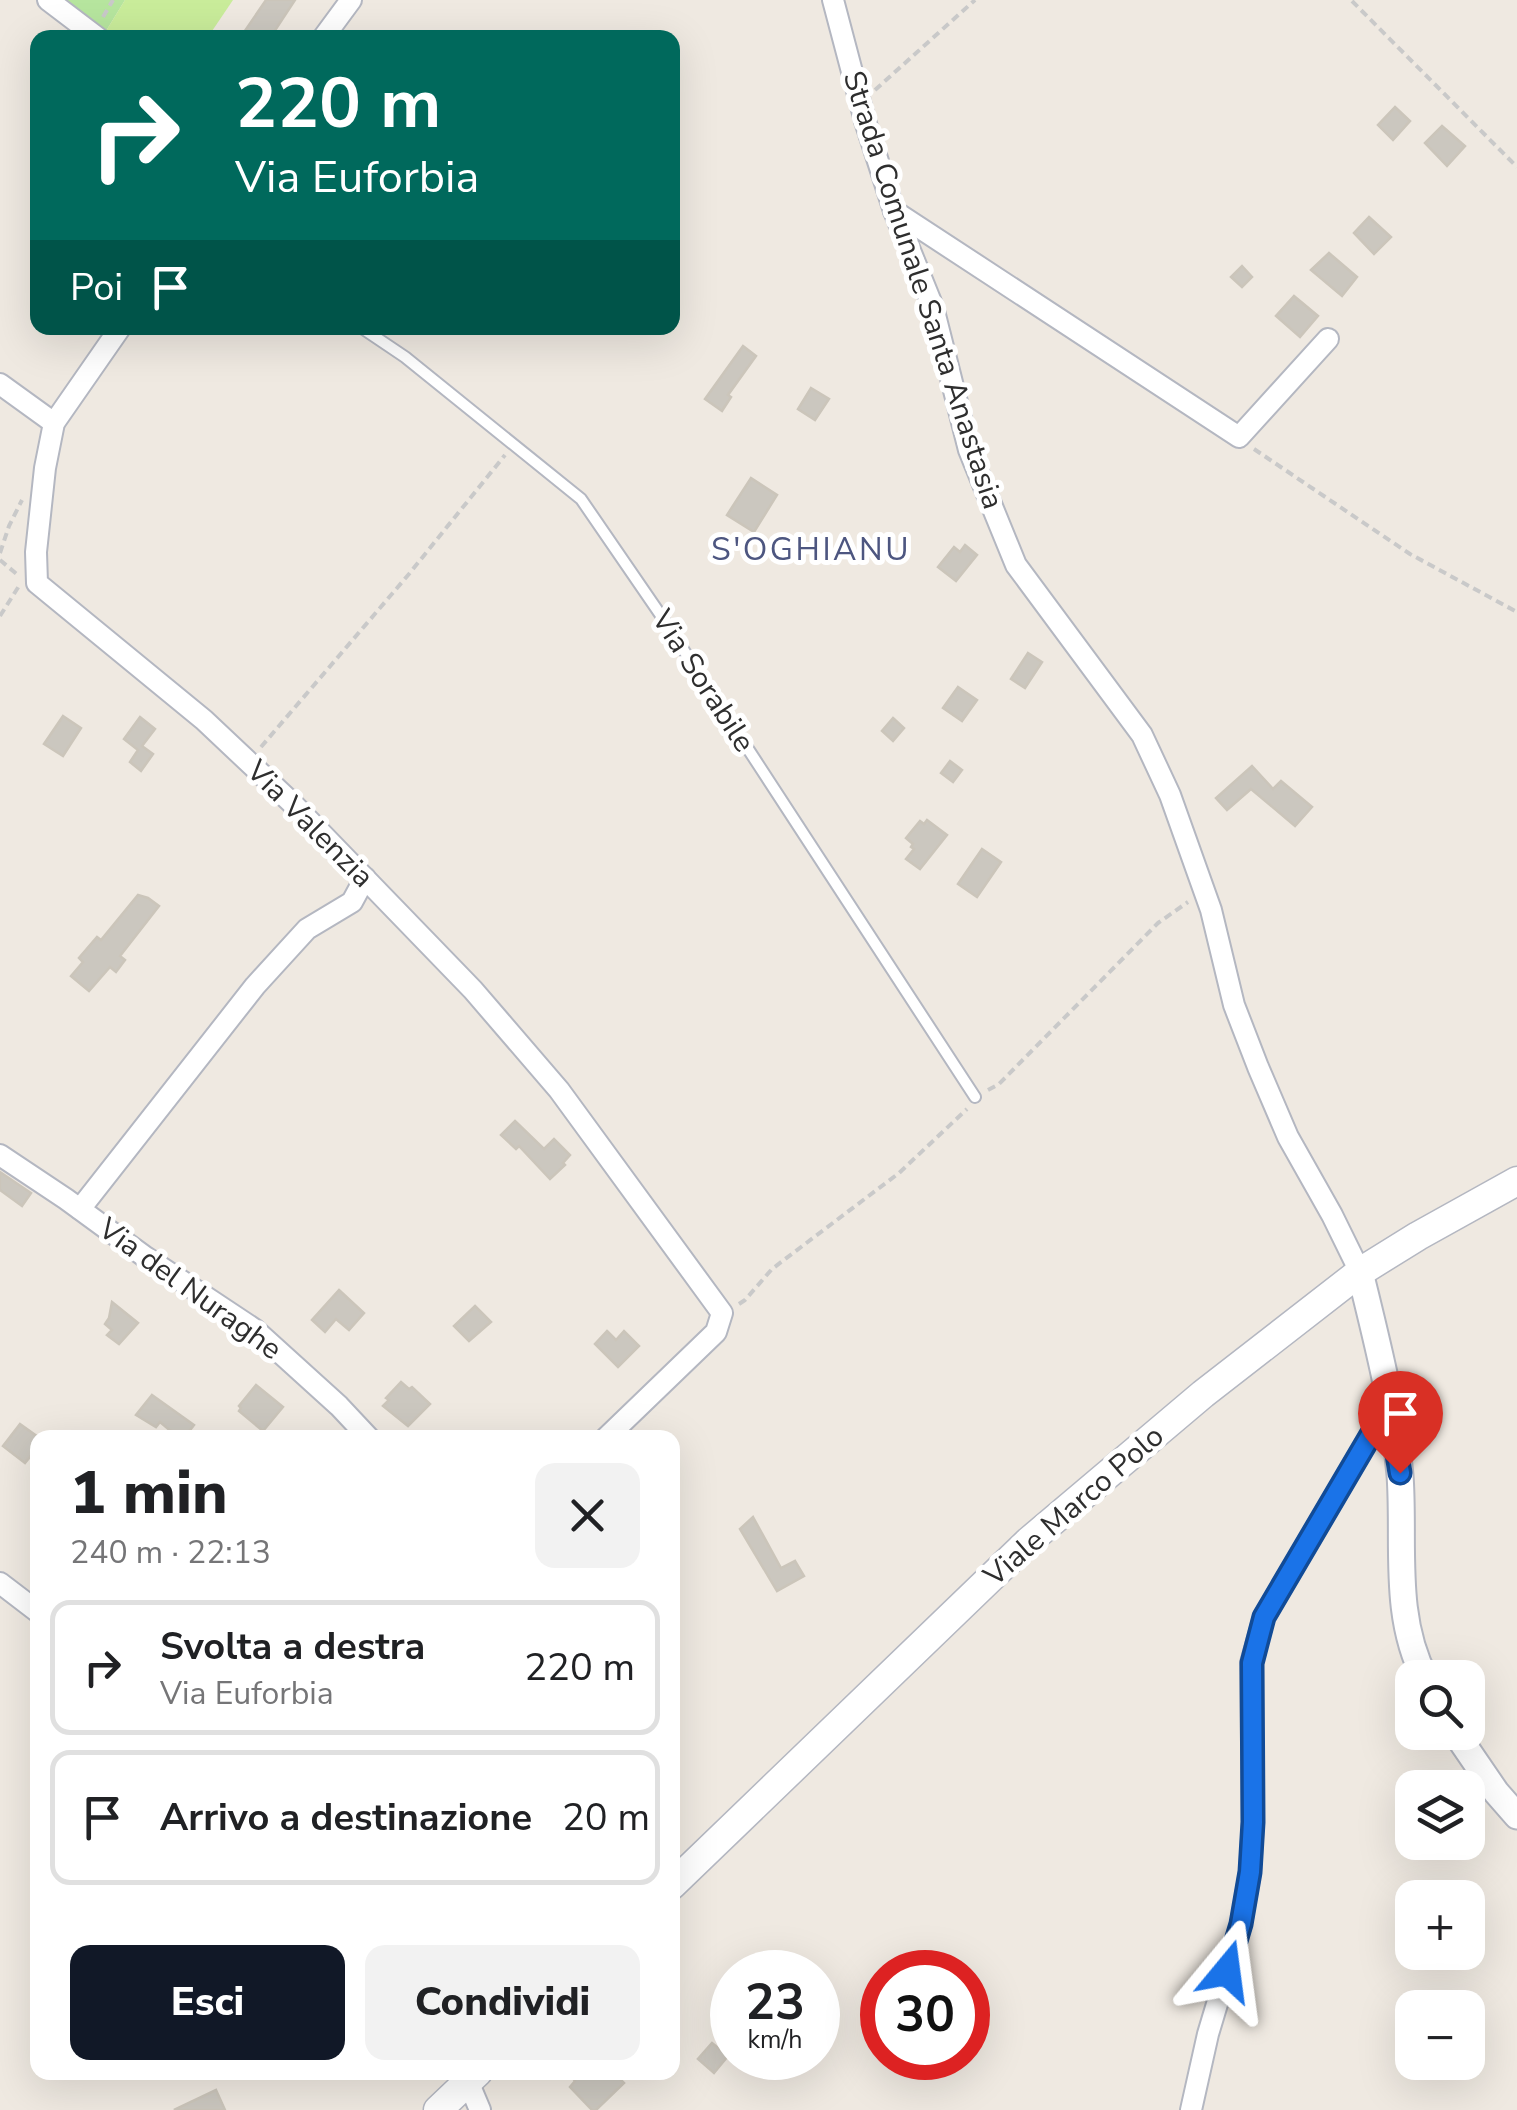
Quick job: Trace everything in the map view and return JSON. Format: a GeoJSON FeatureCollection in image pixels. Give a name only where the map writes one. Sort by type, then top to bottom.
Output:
{"type":"FeatureCollection","features":[{"type":"Feature","properties":{"kind":"main road","name":"Viale Marco Polo"},"geometry":{"type":"LineString","coordinates":[[680,1876],[1029,1541],[1203,1394],[1360,1272],[1517,1181]]}},
{"type":"Feature","properties":{"kind":"main road"},"geometry":{"type":"LineString","coordinates":[[438,2110],[466,2080]]}},
{"type":"Feature","properties":{"kind":"street"},"geometry":{"type":"LineString","coordinates":[[48,0],[96,30]]}},
{"type":"Feature","properties":{"kind":"street"},"geometry":{"type":"LineString","coordinates":[[329,30],[351,0]]}},
{"type":"Feature","properties":{"kind":"street","name":"Strada Comunale Santa Anastasia"},"geometry":{"type":"LineString","coordinates":[[834,0],[860,103],[894,211],[933,307],[969,450],[1016,566],[1142,734],[1170,795],[1211,910],[1234,1005],[1258,1067],[1288,1137],[1360,1272]]}},
{"type":"Feature","properties":{"kind":"street"},"geometry":{"type":"LineString","coordinates":[[894,211],[1238,437],[1328,339]]}},
{"type":"Feature","properties":{"kind":"street","name":"Via Valenzia"},"geometry":{"type":"LineString","coordinates":[[115,335],[54,423],[36,552],[37,583],[204,720],[473,990],[559,1090],[722,1313],[716,1332],[614,1430]]}},
{"type":"Feature","properties":{"kind":"street"},"geometry":{"type":"LineString","coordinates":[[0,384],[54,423]]}},
{"type":"Feature","properties":{"kind":"street"},"geometry":{"type":"LineString","coordinates":[[80,1209],[254,986],[307,929],[352,902],[365,878]]}},
{"type":"Feature","properties":{"kind":"street","name":"Via del Nuraghe"},"geometry":{"type":"LineString","coordinates":[[0,1155],[254,1329],[361,1430]]}},
{"type":"Feature","properties":{"kind":"street"},"geometry":{"type":"LineString","coordinates":[[1360,1272],[1382,1363],[1400,1473],[1404,1618],[1416,1660]]}},
{"type":"Feature","properties":{"kind":"street"},"geometry":{"type":"LineString","coordinates":[[1191,2110],[1208,2034],[1241,1924],[1250,1872],[1252,1663],[1264,1617],[1389,1404]]}},
{"type":"Feature","properties":{"kind":"street"},"geometry":{"type":"LineString","coordinates":[[0,1583],[30,1606]]}},
{"type":"Feature","properties":{"kind":"street"},"geometry":{"type":"LineString","coordinates":[[1467,1750],[1517,1816]]}},
{"type":"Feature","properties":{"kind":"street"},"geometry":{"type":"LineString","coordinates":[[471,2080],[480,2110]]}},
{"type":"Feature","properties":{"kind":"lane","name":"Via Sorabile"},"geometry":{"type":"LineString","coordinates":[[373,335],[405,356],[582,499],[975,1097]]}},
{"type":"Feature","properties":{"kind":"path"},"geometry":{"type":"LineString","coordinates":[[98,30],[113,0]]}},
{"type":"Feature","properties":{"kind":"path"},"geometry":{"type":"LineString","coordinates":[[860,103],[975,0]]}},
{"type":"Feature","properties":{"kind":"path"},"geometry":{"type":"LineString","coordinates":[[1352,2],[1517,167]]}},
{"type":"Feature","properties":{"kind":"path"},"geometry":{"type":"LineString","coordinates":[[1238,437],[1410,554],[1517,612]]}},
{"type":"Feature","properties":{"kind":"path"},"geometry":{"type":"LineString","coordinates":[[248,762],[514,444]]}},
{"type":"Feature","properties":{"kind":"path"},"geometry":{"type":"LineString","coordinates":[[0,616],[25,580],[0,556],[23,498]]}},
{"type":"Feature","properties":{"kind":"green space"},"geometry":{"type":"Polygon","coordinates":[[[65,0],[125,0],[105,30],[65,0]]]}},
{"type":"Feature","properties":{"kind":"green space"},"geometry":{"type":"Polygon","coordinates":[[[125,0],[233,0],[213,30],[107,30],[125,0]]]}},
{"type":"Feature","properties":{"kind":"building"},"geometry":{"type":"Polygon","coordinates":[[[266,0],[295,0],[275,30],[245,30],[266,0]]]}},
{"type":"Feature","properties":{"kind":"building"},"geometry":{"type":"Polygon","coordinates":[[[1395,107],[1410,121],[1393,140],[1378,125],[1395,107]]]}},
{"type":"Feature","properties":{"kind":"building"},"geometry":{"type":"Polygon","coordinates":[[[1442,126],[1465,146],[1447,166],[1425,143],[1442,126]]]}},
{"type":"Feature","properties":{"kind":"building"},"geometry":{"type":"Polygon","coordinates":[[[1369,217],[1391,237],[1374,254],[1354,233],[1369,217]]]}},
{"type":"Feature","properties":{"kind":"building"},"geometry":{"type":"Polygon","coordinates":[[[1329,253],[1357,277],[1342,296],[1311,270],[1329,253]]]}},
{"type":"Feature","properties":{"kind":"building"},"geometry":{"type":"Polygon","coordinates":[[[1242,266],[1252,277],[1242,287],[1231,277],[1242,266]]]}},
{"type":"Feature","properties":{"kind":"building"},"geometry":{"type":"Polygon","coordinates":[[[1294,296],[1318,316],[1300,337],[1276,316],[1294,296]]]}},
{"type":"Feature","properties":{"kind":"building"},"geometry":{"type":"Polygon","coordinates":[[[743,346],[756,356],[728,395],[731,397],[722,411],[705,399],[743,346]]]}},
{"type":"Feature","properties":{"kind":"building"},"geometry":{"type":"Polygon","coordinates":[[[811,388],[829,399],[815,420],[798,409],[811,388]]]}},
{"type":"Feature","properties":{"kind":"building"},"geometry":{"type":"Polygon","coordinates":[[[751,478],[777,495],[754,532],[727,515],[751,478]]]}},
{"type":"Feature","properties":{"kind":"building"},"geometry":{"type":"Polygon","coordinates":[[[965,545],[977,555],[956,581],[938,567],[954,547],[960,552],[965,545]]]}},
{"type":"Feature","properties":{"kind":"building"},"geometry":{"type":"Polygon","coordinates":[[[1028,653],[1042,662],[1025,688],[1011,679],[1028,653]]]}},
{"type":"Feature","properties":{"kind":"building"},"geometry":{"type":"Polygon","coordinates":[[[958,687],[977,700],[962,721],[943,708],[958,687]]]}},
{"type":"Feature","properties":{"kind":"building"},"geometry":{"type":"Polygon","coordinates":[[[63,716],[81,728],[63,756],[44,744],[63,716]]]}},
{"type":"Feature","properties":{"kind":"building"},"geometry":{"type":"Polygon","coordinates":[[[140,717],[155,729],[142,746],[153,754],[141,771],[130,762],[138,750],[124,739],[140,717]]]}},
{"type":"Feature","properties":{"kind":"building"},"geometry":{"type":"Polygon","coordinates":[[[893,718],[904,728],[893,741],[882,731],[893,718]]]}},
{"type":"Feature","properties":{"kind":"building"},"geometry":{"type":"Polygon","coordinates":[[[950,761],[962,770],[953,782],[941,773],[950,761]]]}},
{"type":"Feature","properties":{"kind":"building"},"geometry":{"type":"Polygon","coordinates":[[[1252,766],[1273,789],[1281,781],[1312,807],[1295,826],[1251,789],[1227,810],[1216,798],[1252,766]]]}},
{"type":"Feature","properties":{"kind":"building"},"geometry":{"type":"Polygon","coordinates":[[[927,820],[947,835],[920,869],[906,859],[914,849],[906,838],[920,821],[924,824],[927,820]]]}},
{"type":"Feature","properties":{"kind":"building"},"geometry":{"type":"Polygon","coordinates":[[[982,849],[1001,862],[977,897],[958,884],[982,849]]]}},
{"type":"Feature","properties":{"kind":"building"},"geometry":{"type":"Polygon","coordinates":[[[138,895],[159,906],[120,956],[125,960],[116,972],[110,967],[89,991],[71,976],[83,962],[79,958],[97,937],[101,940],[138,895]]]}},
{"type":"Feature","properties":{"kind":"building"},"geometry":{"type":"Polygon","coordinates":[[[515,1121],[544,1149],[554,1139],[570,1155],[550,1179],[519,1146],[516,1149],[501,1135],[515,1121]]]}},
{"type":"Feature","properties":{"kind":"building"},"geometry":{"type":"Polygon","coordinates":[[[0,1172],[31,1193],[22,1206],[0,1190],[0,1172]]]}},
{"type":"Feature","properties":{"kind":"building"},"geometry":{"type":"Polygon","coordinates":[[[339,1290],[364,1313],[349,1330],[336,1319],[325,1332],[312,1320],[339,1290]]]}},
{"type":"Feature","properties":{"kind":"building"},"geometry":{"type":"Polygon","coordinates":[[[112,1302],[138,1323],[119,1344],[107,1335],[112,1330],[105,1324],[112,1302]]]}},
{"type":"Feature","properties":{"kind":"building"},"geometry":{"type":"Polygon","coordinates":[[[475,1306],[491,1322],[469,1341],[454,1326],[475,1306]]]}},
{"type":"Feature","properties":{"kind":"building"},"geometry":{"type":"Polygon","coordinates":[[[607,1331],[616,1340],[624,1331],[639,1346],[618,1367],[595,1344],[607,1331]]]}},
{"type":"Feature","properties":{"kind":"building"},"geometry":{"type":"Polygon","coordinates":[[[401,1382],[430,1404],[408,1426],[383,1406],[401,1382]]]}},
{"type":"Feature","properties":{"kind":"building"},"geometry":{"type":"Polygon","coordinates":[[[256,1385],[283,1407],[262,1430],[239,1411],[256,1385]]]}},
{"type":"Feature","properties":{"kind":"building"},"geometry":{"type":"Polygon","coordinates":[[[152,1395],[194,1425],[190,1430],[170,1430],[160,1422],[156,1427],[136,1415],[152,1395]]]}},
{"type":"Feature","properties":{"kind":"building"},"geometry":{"type":"Polygon","coordinates":[[[20,1424],[30,1431],[30,1457],[25,1463],[3,1446],[20,1424]]]}},
{"type":"Feature","properties":{"kind":"building"},"geometry":{"type":"Polygon","coordinates":[[[753,1517],[781,1568],[795,1561],[804,1576],[777,1591],[740,1529],[753,1517]]]}},
{"type":"Feature","properties":{"kind":"building"},"geometry":{"type":"Polygon","coordinates":[[[710,2045],[710,2070],[698,2059],[710,2045]]]}},
{"type":"Feature","properties":{"kind":"building"},"geometry":{"type":"Polygon","coordinates":[[[575,2081],[624,2083],[592,2110],[570,2087],[575,2081]]]}},
{"type":"Feature","properties":{"kind":"building"},"geometry":{"type":"Polygon","coordinates":[[[216,2090],[225,2110],[174,2110],[216,2090]]]}},
{"type":"Feature","properties":{"kind":"district","name":"S'OGHIANU"},"geometry":{"type":"Point","coordinates":[811,549]}},
{"type":"Feature","properties":{"kind":"route"},"geometry":{"type":"LineString","coordinates":[[1227,1971],[1241,1924],[1250,1872],[1252,1663],[1264,1617],[1389,1404],[1400,1473]]}}]}
